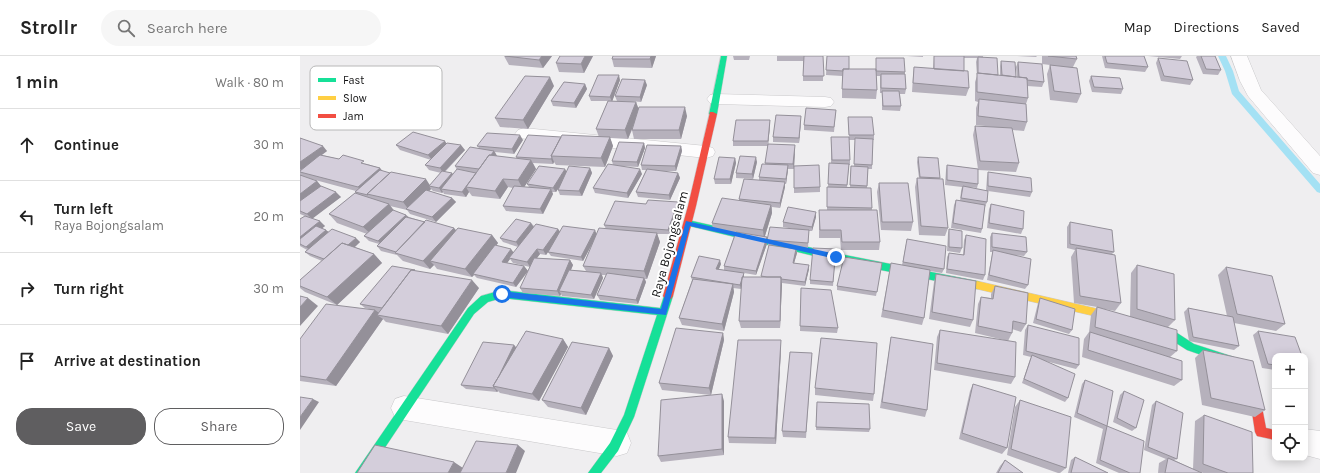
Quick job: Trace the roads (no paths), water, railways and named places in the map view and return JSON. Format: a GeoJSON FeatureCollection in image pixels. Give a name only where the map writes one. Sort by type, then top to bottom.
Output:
{"type":"FeatureCollection","features":[{"type":"Feature","properties":{"kind":"street","name":"Raya Bojongsalam"},"geometry":{"type":"LineString","coordinates":[[594,473],[617,443],[627,424],[663,312],[706,152],[724,56]]}},
{"type":"Feature","properties":{"kind":"street"},"geometry":{"type":"LineString","coordinates":[[1239,56],[1248,81],[1254,92],[1320,168]]}},
{"type":"Feature","properties":{"kind":"street"},"geometry":{"type":"LineString","coordinates":[[716,99],[825,102]]}},
{"type":"Feature","properties":{"kind":"street"},"geometry":{"type":"LineString","coordinates":[[524,134],[706,152]]}},
{"type":"Feature","properties":{"kind":"street"},"geometry":{"type":"LineString","coordinates":[[688,223],[836,257],[966,282],[1094,312],[1168,332],[1191,346],[1235,362]]}},
{"type":"Feature","properties":{"kind":"street"},"geometry":{"type":"LineString","coordinates":[[361,473],[470,311],[486,295],[502,294],[663,312]]}},
{"type":"Feature","properties":{"kind":"street"},"geometry":{"type":"LineString","coordinates":[[1251,374],[1261,432],[1272,434]]}},
{"type":"Feature","properties":{"kind":"street"},"geometry":{"type":"LineString","coordinates":[[404,408],[617,443]]}},
{"type":"Feature","properties":{"kind":"street"},"geometry":{"type":"LineString","coordinates":[[1308,443],[1320,445]]}},
{"type":"Feature","properties":{"kind":"waterway"},"geometry":{"type":"LineString","coordinates":[[1222,56],[1229,71],[1235,92],[1320,190]]}}]}
